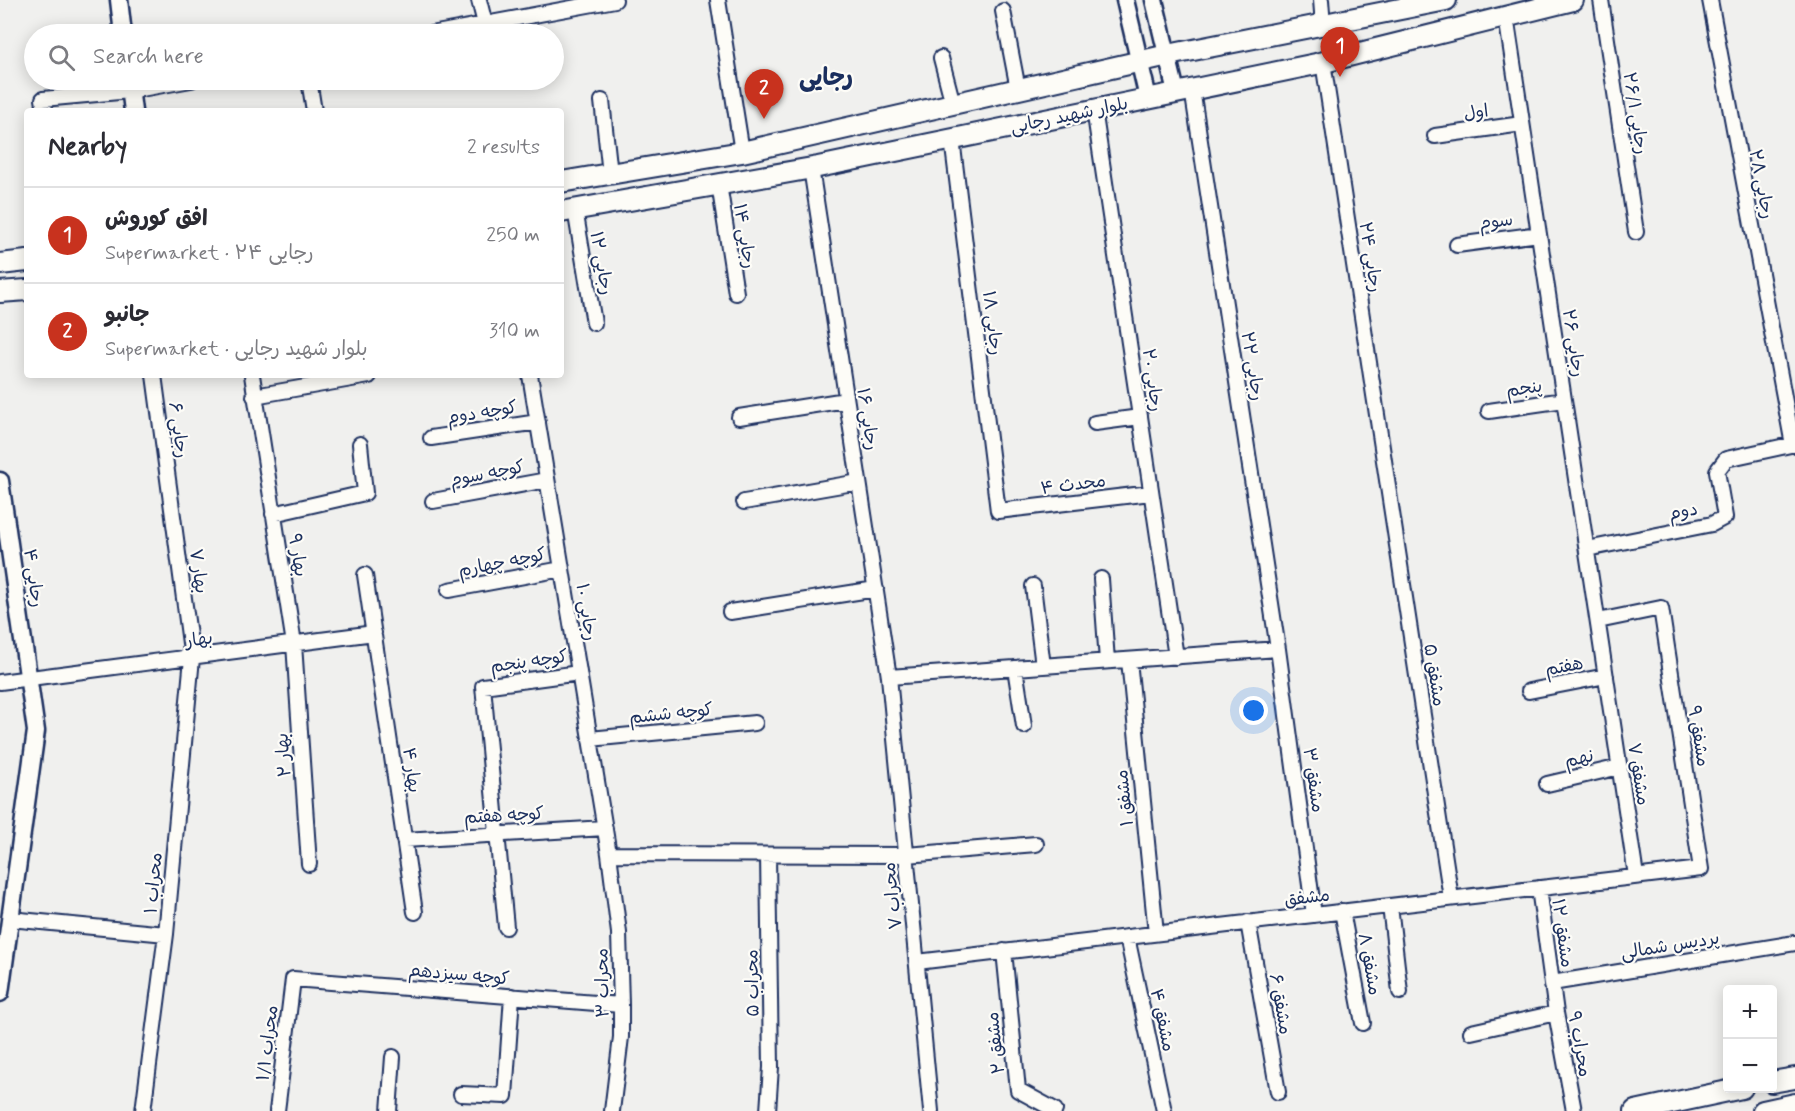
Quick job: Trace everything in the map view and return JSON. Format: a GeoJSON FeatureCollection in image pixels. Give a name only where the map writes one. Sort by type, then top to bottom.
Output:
{"type":"FeatureCollection","features":[{"type":"Feature","properties":{"kind":"main road","name":"بلوار شهید رجایی"},"geometry":{"type":"LineString","coordinates":[[564,182],[742,152],[1168,55],[1446,0]]}},
{"type":"Feature","properties":{"kind":"main road","name":"بلوار شهید رجایی"},"geometry":{"type":"LineString","coordinates":[[568,210],[811,168],[1323,62],[1573,0]]}},
{"type":"Feature","properties":{"kind":"main road"},"geometry":{"type":"LineString","coordinates":[[0,264],[24,261]]}},
{"type":"Feature","properties":{"kind":"main road"},"geometry":{"type":"LineString","coordinates":[[0,292],[24,290]]}},
{"type":"Feature","properties":{"kind":"main road"},"geometry":{"type":"LineString","coordinates":[[1777,1081],[1795,1078]]}},
{"type":"Feature","properties":{"kind":"main road"},"geometry":{"type":"LineString","coordinates":[[1635,1111],[1723,1093]]}},
{"type":"Feature","properties":{"kind":"main road"},"geometry":{"type":"LineString","coordinates":[[1763,1111],[1795,1104]]}},
{"type":"Feature","properties":{"kind":"street"},"geometry":{"type":"LineString","coordinates":[[119,0],[122,24]]}},
{"type":"Feature","properties":{"kind":"street"},"geometry":{"type":"LineString","coordinates":[[479,0],[485,24],[582,3],[615,0]]}},
{"type":"Feature","properties":{"kind":"street"},"geometry":{"type":"LineString","coordinates":[[718,0],[742,152]]}},
{"type":"Feature","properties":{"kind":"street"},"geometry":{"type":"LineString","coordinates":[[1321,0],[1323,25]]}},
{"type":"Feature","properties":{"kind":"street","name":"رجایی ۲۶/۱"},"geometry":{"type":"LineString","coordinates":[[1601,0],[1636,232]]}},
{"type":"Feature","properties":{"kind":"street","name":"رجایی ۲۸"},"geometry":{"type":"LineString","coordinates":[[1710,0],[1794,444]]}},
{"type":"Feature","properties":{"kind":"street"},"geometry":{"type":"LineString","coordinates":[[1127,7],[1135,19],[1144,20],[1152,15],[1155,4]]}},
{"type":"Feature","properties":{"kind":"street"},"geometry":{"type":"LineString","coordinates":[[1155,4],[1168,55],[1184,91]]}},
{"type":"Feature","properties":{"kind":"street"},"geometry":{"type":"LineString","coordinates":[[1127,7],[1148,98]]}},
{"type":"Feature","properties":{"kind":"street"},"geometry":{"type":"LineString","coordinates":[[1004,11],[1018,89]]}},
{"type":"Feature","properties":{"kind":"street","name":"رجایی ۲۶"},"geometry":{"type":"LineString","coordinates":[[1506,16],[1606,676]]}},
{"type":"Feature","properties":{"kind":"street"},"geometry":{"type":"LineString","coordinates":[[941,58],[953,104]]}},
{"type":"Feature","properties":{"kind":"street","name":"رجایی ۲۴"},"geometry":{"type":"LineString","coordinates":[[1323,62],[1383,456]]}},
{"type":"Feature","properties":{"kind":"street"},"geometry":{"type":"LineString","coordinates":[[45,108],[44,99],[99,90]]}},
{"type":"Feature","properties":{"kind":"street"},"geometry":{"type":"LineString","coordinates":[[130,90],[133,108]]}},
{"type":"Feature","properties":{"kind":"street"},"geometry":{"type":"LineString","coordinates":[[311,90],[314,108]]}},
{"type":"Feature","properties":{"kind":"street","name":"رجایی ۲۲"},"geometry":{"type":"LineString","coordinates":[[1184,91],[1278,649]]}},
{"type":"Feature","properties":{"kind":"street"},"geometry":{"type":"LineString","coordinates":[[602,101],[610,174]]}},
{"type":"Feature","properties":{"kind":"street","name":"رجایی ۲۰"},"geometry":{"type":"LineString","coordinates":[[1094,109],[1176,657]]}},
{"type":"Feature","properties":{"kind":"street","name":"اول"},"geometry":{"type":"LineString","coordinates":[[1435,136],[1522,124]]}},
{"type":"Feature","properties":{"kind":"street","name":"رجایی ۱۸"},"geometry":{"type":"LineString","coordinates":[[952,139],[998,511]]}},
{"type":"Feature","properties":{"kind":"street","name":"رجایی ۱۶"},"geometry":{"type":"LineString","coordinates":[[811,168],[889,676]]}},
{"type":"Feature","properties":{"kind":"street","name":"رجایی ۱۴"},"geometry":{"type":"LineString","coordinates":[[718,184],[736,293]]}},
{"type":"Feature","properties":{"kind":"street","name":"رجایی ۱۲"},"geometry":{"type":"LineString","coordinates":[[568,210],[594,323]]}},
{"type":"Feature","properties":{"kind":"street","name":"سوم"},"geometry":{"type":"LineString","coordinates":[[1457,245],[1539,234]]}},
{"type":"Feature","properties":{"kind":"street","name":"رجایی ۶"},"geometry":{"type":"LineString","coordinates":[[154,378],[169,489]]}},
{"type":"Feature","properties":{"kind":"street","name":"بهار ۹"},"geometry":{"type":"LineString","coordinates":[[252,378],[294,644]]}},
{"type":"Feature","properties":{"kind":"street"},"geometry":{"type":"LineString","coordinates":[[254,396],[358,378]]}},
{"type":"Feature","properties":{"kind":"street","name":"رجایی ۱۰"},"geometry":{"type":"LineString","coordinates":[[531,378],[609,854]]}},
{"type":"Feature","properties":{"kind":"street"},"geometry":{"type":"LineString","coordinates":[[739,417],[846,400]]}},
{"type":"Feature","properties":{"kind":"street","name":"پنجم"},"geometry":{"type":"LineString","coordinates":[[1489,411],[1564,400]]}},
{"type":"Feature","properties":{"kind":"street"},"geometry":{"type":"LineString","coordinates":[[1095,423],[1140,417]]}},
{"type":"Feature","properties":{"kind":"street","name":"کوچه دوم"},"geometry":{"type":"LineString","coordinates":[[431,438],[538,422]]}},
{"type":"Feature","properties":{"kind":"street"},"geometry":{"type":"LineString","coordinates":[[273,514],[365,493],[360,444]]}},
{"type":"Feature","properties":{"kind":"street","name":"دوم"},"geometry":{"type":"LineString","coordinates":[[1587,549],[1712,524],[1725,517],[1717,471],[1726,459],[1794,444]]}},
{"type":"Feature","properties":{"kind":"street","name":"مشفق ۵"},"geometry":{"type":"LineString","coordinates":[[1383,456],[1450,898]]}},
{"type":"Feature","properties":{"kind":"street","name":"کوچه سوم"},"geometry":{"type":"LineString","coordinates":[[433,501],[547,480]]}},
{"type":"Feature","properties":{"kind":"street","name":"رجایی ۴"},"geometry":{"type":"LineString","coordinates":[[0,481],[36,731],[0,993]]}},
{"type":"Feature","properties":{"kind":"street"},"geometry":{"type":"LineString","coordinates":[[744,502],[859,482]]}},
{"type":"Feature","properties":{"kind":"street","name":"بهار ۷"},"geometry":{"type":"LineString","coordinates":[[169,489],[192,658]]}},
{"type":"Feature","properties":{"kind":"street","name":"محدث ۴"},"geometry":{"type":"LineString","coordinates":[[998,511],[1151,493]]}},
{"type":"Feature","properties":{"kind":"street","name":"کوچه چهارم"},"geometry":{"type":"LineString","coordinates":[[448,590],[562,569]]}},
{"type":"Feature","properties":{"kind":"street","name":"بهار ۴"},"geometry":{"type":"LineString","coordinates":[[365,575],[415,912]]}},
{"type":"Feature","properties":{"kind":"street"},"geometry":{"type":"LineString","coordinates":[[1101,579],[1107,661]]}},
{"type":"Feature","properties":{"kind":"street"},"geometry":{"type":"LineString","coordinates":[[1033,586],[1042,666]]}},
{"type":"Feature","properties":{"kind":"street"},"geometry":{"type":"LineString","coordinates":[[730,612],[876,589]]}},
{"type":"Feature","properties":{"kind":"street","name":"مشفق ۹"},"geometry":{"type":"LineString","coordinates":[[1598,621],[1661,608],[1701,869]]}},
{"type":"Feature","properties":{"kind":"street","name":"بهار"},"geometry":{"type":"LineString","coordinates":[[0,682],[374,633]]}},
{"type":"Feature","properties":{"kind":"street","name":"بهار ۲"},"geometry":{"type":"LineString","coordinates":[[294,644],[309,864]]}},
{"type":"Feature","properties":{"kind":"street"},"geometry":{"type":"LineString","coordinates":[[889,676],[1278,649]]}},
{"type":"Feature","properties":{"kind":"street","name":"مشفق ۳"},"geometry":{"type":"LineString","coordinates":[[1278,649],[1314,915]]}},
{"type":"Feature","properties":{"kind":"street","name":"محراب ۱"},"geometry":{"type":"LineString","coordinates":[[143,1111],[166,934],[192,658]]}},
{"type":"Feature","properties":{"kind":"street","name":"مشفق ۱"},"geometry":{"type":"LineString","coordinates":[[1129,660],[1156,933]]}},
{"type":"Feature","properties":{"kind":"street"},"geometry":{"type":"LineString","coordinates":[[1015,668],[1024,726]]}},
{"type":"Feature","properties":{"kind":"street","name":"کوچه پنجم"},"geometry":{"type":"LineString","coordinates":[[498,834],[483,686],[579,673]]}},
{"type":"Feature","properties":{"kind":"street","name":"محراب ۷"},"geometry":{"type":"LineString","coordinates":[[889,676],[931,1111]]}},
{"type":"Feature","properties":{"kind":"street","name":"هفتم"},"geometry":{"type":"LineString","coordinates":[[1529,691],[1606,676]]}},
{"type":"Feature","properties":{"kind":"street","name":"مشفق ۷"},"geometry":{"type":"LineString","coordinates":[[1606,676],[1636,876]]}},
{"type":"Feature","properties":{"kind":"street","name":"کوچه ششم"},"geometry":{"type":"LineString","coordinates":[[590,739],[755,723]]}},
{"type":"Feature","properties":{"kind":"street","name":"نهم"},"geometry":{"type":"LineString","coordinates":[[1547,784],[1620,766]]}},
{"type":"Feature","properties":{"kind":"street","name":"کوچه هفتم"},"geometry":{"type":"LineString","coordinates":[[405,840],[605,828]]}},
{"type":"Feature","properties":{"kind":"street"},"geometry":{"type":"LineString","coordinates":[[498,834],[506,927]]}},
{"type":"Feature","properties":{"kind":"street"},"geometry":{"type":"LineString","coordinates":[[609,854],[907,855],[1036,844]]}},
{"type":"Feature","properties":{"kind":"street","name":"محراب ۳"},"geometry":{"type":"LineString","coordinates":[[609,854],[619,933],[621,1005],[621,1037],[612,1111]]}},
{"type":"Feature","properties":{"kind":"street","name":"محراب ۵"},"geometry":{"type":"LineString","coordinates":[[768,855],[771,1067],[768,1111]]}},
{"type":"Feature","properties":{"kind":"street","name":"مشفق"},"geometry":{"type":"LineString","coordinates":[[917,962],[1701,869]]}},
{"type":"Feature","properties":{"kind":"street","name":"مشفق ۱۲"},"geometry":{"type":"LineString","coordinates":[[1539,888],[1552,983]]}},
{"type":"Feature","properties":{"kind":"street"},"geometry":{"type":"LineString","coordinates":[[1390,906],[1400,992]]}},
{"type":"Feature","properties":{"kind":"street","name":"مشفق ۸"},"geometry":{"type":"LineString","coordinates":[[1342,911],[1362,1023]]}},
{"type":"Feature","properties":{"kind":"street"},"geometry":{"type":"LineString","coordinates":[[10,920],[166,934]]}},
{"type":"Feature","properties":{"kind":"street","name":"مشفق ۶"},"geometry":{"type":"LineString","coordinates":[[1248,922],[1278,1092]]}},
{"type":"Feature","properties":{"kind":"street","name":"مشفق ۴"},"geometry":{"type":"LineString","coordinates":[[1127,937],[1164,1111]]}},
{"type":"Feature","properties":{"kind":"street","name":"پردیس شمالی"},"geometry":{"type":"LineString","coordinates":[[1552,983],[1795,943]]}},
{"type":"Feature","properties":{"kind":"street","name":"مشفق ۲"},"geometry":{"type":"LineString","coordinates":[[1005,951],[1018,1090],[1055,1110]]}},
{"type":"Feature","properties":{"kind":"street","name":"کوچه سیزدهم"},"geometry":{"type":"LineString","coordinates":[[293,978],[621,1005]]}},
{"type":"Feature","properties":{"kind":"street","name":"محراب ۱/۱"},"geometry":{"type":"LineString","coordinates":[[277,1111],[293,978]]}},
{"type":"Feature","properties":{"kind":"street","name":"محراب ۹"},"geometry":{"type":"LineString","coordinates":[[1552,983],[1574,1111]]}},
{"type":"Feature","properties":{"kind":"street"},"geometry":{"type":"LineString","coordinates":[[461,1094],[505,1096],[512,996]]}},
{"type":"Feature","properties":{"kind":"street"},"geometry":{"type":"LineString","coordinates":[[1472,1032],[1556,1013]]}},
{"type":"Feature","properties":{"kind":"street"},"geometry":{"type":"LineString","coordinates":[[389,1111],[393,1057]]}},
{"type":"Feature","properties":{"kind":"place","name":"افق کوروش"},"geometry":{"type":"Point","coordinates":[1340,77]}},
{"type":"Feature","properties":{"kind":"place","name":"جانبو"},"geometry":{"type":"Point","coordinates":[764,119]}},
{"type":"Feature","properties":{"kind":"district","name":"رجایی"},"geometry":{"type":"Point","coordinates":[826,77]}}]}
